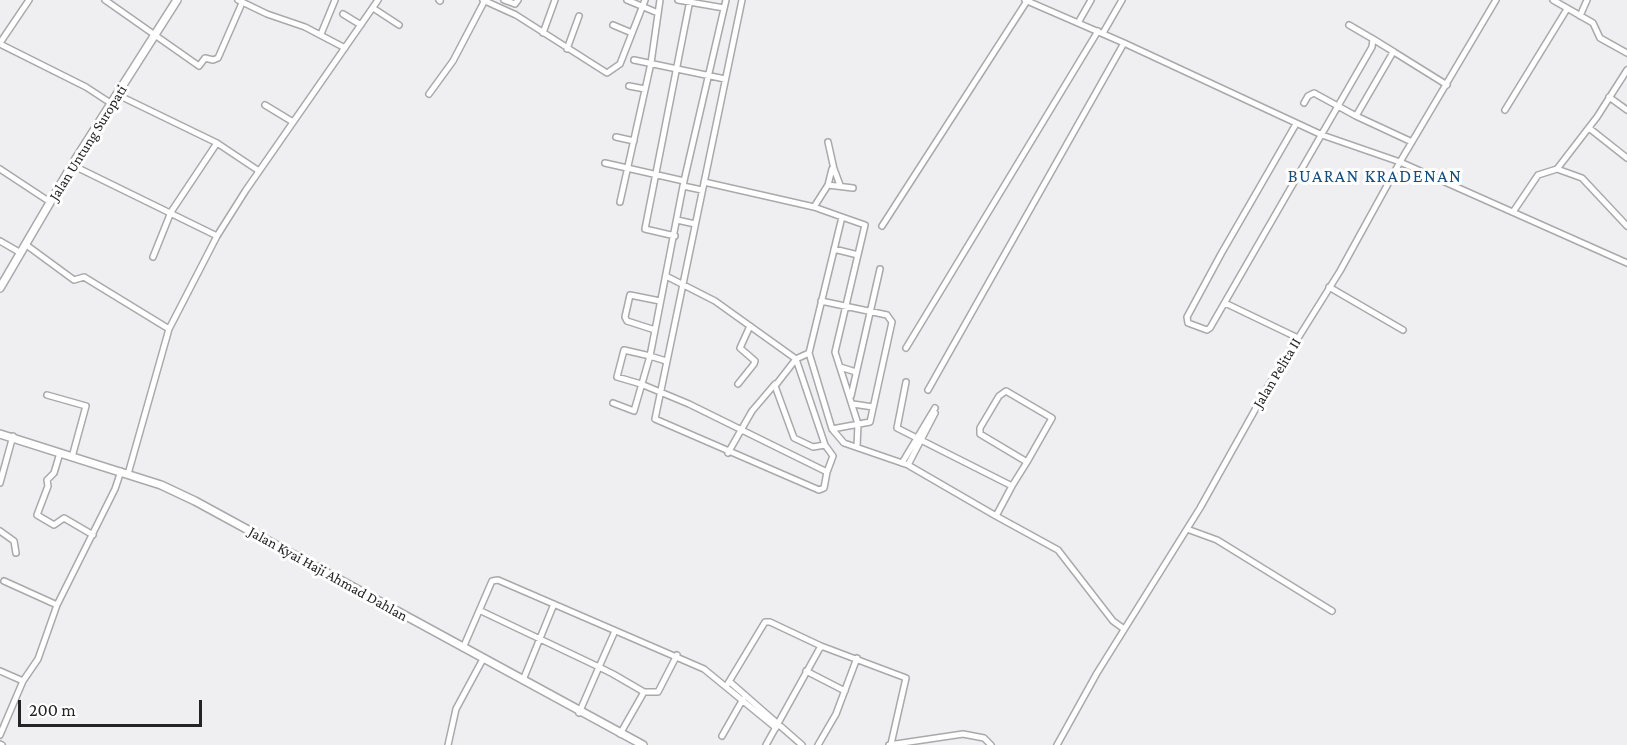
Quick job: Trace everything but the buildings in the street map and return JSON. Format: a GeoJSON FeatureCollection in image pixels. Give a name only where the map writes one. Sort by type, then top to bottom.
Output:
{"type":"FeatureCollection","features":[{"type":"Feature","properties":{"kind":"street"},"geometry":{"type":"LineString","coordinates":[[29,0],[0,44],[86,87],[112,104]]}},
{"type":"Feature","properties":{"kind":"street"},"geometry":{"type":"LineString","coordinates":[[105,0],[154,37],[199,66],[205,58],[213,60],[218,58],[240,2],[321,34],[345,48]]}},
{"type":"Feature","properties":{"kind":"street","name":"Jalan Untung Suropati"},"geometry":{"type":"LineString","coordinates":[[0,288],[3,276],[177,0]]}},
{"type":"Feature","properties":{"kind":"street"},"geometry":{"type":"LineString","coordinates":[[321,34],[335,0]]}},
{"type":"Feature","properties":{"kind":"street"},"geometry":{"type":"LineString","coordinates":[[0,735],[23,681],[38,659],[57,605],[124,473],[169,329],[218,236],[293,122],[378,0]]}},
{"type":"Feature","properties":{"kind":"street"},"geometry":{"type":"LineString","coordinates":[[504,0],[515,4],[518,0]]}},
{"type":"Feature","properties":{"kind":"street"},"geometry":{"type":"LineString","coordinates":[[543,33],[555,0]]}},
{"type":"Feature","properties":{"kind":"street"},"geometry":{"type":"LineString","coordinates":[[627,0],[658,13]]}},
{"type":"Feature","properties":{"kind":"street"},"geometry":{"type":"LineString","coordinates":[[429,94],[453,61],[484,1],[516,15],[600,71],[611,72],[620,64],[644,8],[645,0]]}},
{"type":"Feature","properties":{"kind":"street"},"geometry":{"type":"LineString","coordinates":[[620,202],[651,63],[660,0]]}},
{"type":"Feature","properties":{"kind":"street"},"geometry":{"type":"LineString","coordinates":[[678,0],[724,9]]}},
{"type":"Feature","properties":{"kind":"street"},"geometry":{"type":"LineString","coordinates":[[613,403],[634,411],[650,357],[684,184],[726,0]]}},
{"type":"Feature","properties":{"kind":"street"},"geometry":{"type":"LineString","coordinates":[[742,0],[666,361],[657,422],[821,491],[833,456],[825,445],[802,356]]}},
{"type":"Feature","properties":{"kind":"street"},"geometry":{"type":"LineString","coordinates":[[882,226],[1026,0],[1322,135],[1400,162],[1627,263]]}},
{"type":"Feature","properties":{"kind":"street"},"geometry":{"type":"LineString","coordinates":[[1078,23],[1091,0]]}},
{"type":"Feature","properties":{"kind":"street"},"geometry":{"type":"LineString","coordinates":[[906,348],[1100,32],[1122,0]]}},
{"type":"Feature","properties":{"kind":"street","name":"Jalan Pelita II"},"geometry":{"type":"LineString","coordinates":[[1057,745],[1116,641],[1187,529],[1496,0]]}},
{"type":"Feature","properties":{"kind":"street"},"geometry":{"type":"LineString","coordinates":[[1552,0],[1594,24],[1600,38],[1627,53]]}},
{"type":"Feature","properties":{"kind":"street"},"geometry":{"type":"LineString","coordinates":[[1580,16],[1587,0]]}},
{"type":"Feature","properties":{"kind":"street"},"geometry":{"type":"LineString","coordinates":[[675,236],[645,229],[689,1]]}},
{"type":"Feature","properties":{"kind":"street"},"geometry":{"type":"LineString","coordinates":[[373,8],[399,25]]}},
{"type":"Feature","properties":{"kind":"street"},"geometry":{"type":"LineString","coordinates":[[1504,110],[1567,9]]}},
{"type":"Feature","properties":{"kind":"street"},"geometry":{"type":"LineString","coordinates":[[343,14],[361,25]]}},
{"type":"Feature","properties":{"kind":"street"},"geometry":{"type":"LineString","coordinates":[[567,49],[579,16]]}},
{"type":"Feature","properties":{"kind":"street"},"geometry":{"type":"LineString","coordinates":[[613,25],[632,33]]}},
{"type":"Feature","properties":{"kind":"street"},"geometry":{"type":"LineString","coordinates":[[1349,25],[1447,85]]}},
{"type":"Feature","properties":{"kind":"street"},"geometry":{"type":"LineString","coordinates":[[1296,123],[1221,254],[1187,321],[1209,330],[1372,47],[1373,39]]}},
{"type":"Feature","properties":{"kind":"street"},"geometry":{"type":"LineString","coordinates":[[928,390],[1124,43]]}},
{"type":"Feature","properties":{"kind":"street"},"geometry":{"type":"LineString","coordinates":[[1356,116],[1394,52]]}},
{"type":"Feature","properties":{"kind":"street"},"geometry":{"type":"LineString","coordinates":[[634,60],[725,79]]}},
{"type":"Feature","properties":{"kind":"street"},"geometry":{"type":"LineString","coordinates":[[1515,213],[1538,176],[1557,169],[1589,128],[1627,71]]}},
{"type":"Feature","properties":{"kind":"street"},"geometry":{"type":"LineString","coordinates":[[629,86],[645,89]]}},
{"type":"Feature","properties":{"kind":"street"},"geometry":{"type":"LineString","coordinates":[[1304,103],[1308,96],[1314,93],[1412,142]]}},
{"type":"Feature","properties":{"kind":"street"},"geometry":{"type":"LineString","coordinates":[[118,95],[217,143],[260,171]]}},
{"type":"Feature","properties":{"kind":"street"},"geometry":{"type":"LineString","coordinates":[[1609,97],[1627,110]]}},
{"type":"Feature","properties":{"kind":"street"},"geometry":{"type":"LineString","coordinates":[[265,105],[293,122]]}},
{"type":"Feature","properties":{"kind":"street"},"geometry":{"type":"LineString","coordinates":[[1589,128],[1627,158]]}},
{"type":"Feature","properties":{"kind":"street"},"geometry":{"type":"LineString","coordinates":[[616,137],[634,141]]}},
{"type":"Feature","properties":{"kind":"street"},"geometry":{"type":"LineString","coordinates":[[828,142],[840,185]]}},
{"type":"Feature","properties":{"kind":"street"},"geometry":{"type":"LineString","coordinates":[[153,257],[171,212],[217,143]]}},
{"type":"Feature","properties":{"kind":"street"},"geometry":{"type":"LineString","coordinates":[[605,163],[655,175],[702,190]]}},
{"type":"Feature","properties":{"kind":"street"},"geometry":{"type":"LineString","coordinates":[[72,165],[218,236]]}},
{"type":"Feature","properties":{"kind":"street"},"geometry":{"type":"LineString","coordinates":[[814,207],[828,185],[831,170],[834,169]]}},
{"type":"Feature","properties":{"kind":"street"},"geometry":{"type":"LineString","coordinates":[[1557,169],[1582,178],[1627,226]]}},
{"type":"Feature","properties":{"kind":"street"},"geometry":{"type":"LineString","coordinates":[[0,170],[50,202]]}},
{"type":"Feature","properties":{"kind":"street"},"geometry":{"type":"LineString","coordinates":[[704,183],[814,207],[865,225],[835,352],[852,401],[857,423],[858,447]]}},
{"type":"Feature","properties":{"kind":"street"},"geometry":{"type":"LineString","coordinates":[[828,185],[853,188]]}},
{"type":"Feature","properties":{"kind":"street"},"geometry":{"type":"LineString","coordinates":[[728,453],[740,429],[775,384],[802,356],[821,301],[842,217]]}},
{"type":"Feature","properties":{"kind":"street"},"geometry":{"type":"LineString","coordinates":[[678,220],[695,224]]}},
{"type":"Feature","properties":{"kind":"street"},"geometry":{"type":"LineString","coordinates":[[0,241],[19,252]]}},
{"type":"Feature","properties":{"kind":"street"},"geometry":{"type":"LineString","coordinates":[[25,244],[74,280],[84,277],[169,329]]}},
{"type":"Feature","properties":{"kind":"street"},"geometry":{"type":"LineString","coordinates":[[834,249],[858,255]]}},
{"type":"Feature","properties":{"kind":"street"},"geometry":{"type":"LineString","coordinates":[[852,401],[856,372],[880,269]]}},
{"type":"Feature","properties":{"kind":"street"},"geometry":{"type":"LineString","coordinates":[[666,276],[682,282],[802,356],[832,429],[844,443],[905,464],[1058,550],[1122,632]]}},
{"type":"Feature","properties":{"kind":"street"},"geometry":{"type":"LineString","coordinates":[[1329,287],[1403,330]]}},
{"type":"Feature","properties":{"kind":"street"},"geometry":{"type":"LineString","coordinates":[[655,330],[627,321],[625,317],[630,295],[660,301]]}},
{"type":"Feature","properties":{"kind":"street"},"geometry":{"type":"LineString","coordinates":[[821,301],[890,316],[892,322],[870,422],[832,429]]}},
{"type":"Feature","properties":{"kind":"street"},"geometry":{"type":"LineString","coordinates":[[1225,303],[1298,338]]}},
{"type":"Feature","properties":{"kind":"street"},"geometry":{"type":"LineString","coordinates":[[738,384],[755,361],[740,348],[750,326]]}},
{"type":"Feature","properties":{"kind":"street"},"geometry":{"type":"LineString","coordinates":[[666,361],[625,350],[622,352],[618,379],[660,391],[827,472]]}},
{"type":"Feature","properties":{"kind":"street"},"geometry":{"type":"LineString","coordinates":[[840,367],[856,372]]}},
{"type":"Feature","properties":{"kind":"street"},"geometry":{"type":"LineString","coordinates":[[906,382],[896,427],[1012,486]]}},
{"type":"Feature","properties":{"kind":"street"},"geometry":{"type":"LineString","coordinates":[[775,384],[794,438],[813,447],[825,445]]}},
{"type":"Feature","properties":{"kind":"street"},"geometry":{"type":"LineString","coordinates":[[996,516],[1012,486],[1027,462],[1052,417],[1006,391],[999,396],[980,428],[980,434],[1027,462]]}},
{"type":"Feature","properties":{"kind":"street"},"geometry":{"type":"LineString","coordinates":[[47,395],[86,406],[72,457]]}},
{"type":"Feature","properties":{"kind":"street"},"geometry":{"type":"LineString","coordinates":[[852,401],[873,407]]}},
{"type":"Feature","properties":{"kind":"street"},"geometry":{"type":"LineString","coordinates":[[905,464],[935,410]]}},
{"type":"Feature","properties":{"kind":"street","name":"Jalan Kyai Haji Ahmad Dahlan"},"geometry":{"type":"LineString","coordinates":[[0,434],[13,436],[161,484],[483,659],[524,677],[640,744]]}},
{"type":"Feature","properties":{"kind":"street"},"geometry":{"type":"LineString","coordinates":[[0,483],[13,436]]}},
{"type":"Feature","properties":{"kind":"street"},"geometry":{"type":"LineString","coordinates":[[60,453],[54,473],[47,480],[48,487],[37,515],[54,525],[66,518],[93,535]]}},
{"type":"Feature","properties":{"kind":"street"},"geometry":{"type":"LineString","coordinates":[[1187,529],[1217,540],[1332,611]]}},
{"type":"Feature","properties":{"kind":"street"},"geometry":{"type":"LineString","coordinates":[[0,531],[14,541],[16,553]]}},
{"type":"Feature","properties":{"kind":"street"},"geometry":{"type":"LineString","coordinates":[[463,648],[495,579],[677,655],[704,669],[728,684],[777,726]]}},
{"type":"Feature","properties":{"kind":"street"},"geometry":{"type":"LineString","coordinates":[[4,581],[57,605]]}},
{"type":"Feature","properties":{"kind":"street"},"geometry":{"type":"LineString","coordinates":[[524,677],[554,604]]}},
{"type":"Feature","properties":{"kind":"street"},"geometry":{"type":"LineString","coordinates":[[481,611],[599,667],[644,692],[658,692],[677,655]]}},
{"type":"Feature","properties":{"kind":"street"},"geometry":{"type":"LineString","coordinates":[[728,684],[765,622],[906,678],[890,745],[963,734],[984,738],[991,745]]}},
{"type":"Feature","properties":{"kind":"street"},"geometry":{"type":"LineString","coordinates":[[581,709],[615,631]]}},
{"type":"Feature","properties":{"kind":"street"},"geometry":{"type":"LineString","coordinates":[[766,745],[821,646]]}},
{"type":"Feature","properties":{"kind":"street"},"geometry":{"type":"LineString","coordinates":[[818,745],[836,714],[857,658]]}},
{"type":"Feature","properties":{"kind":"street"},"geometry":{"type":"LineString","coordinates":[[447,745],[456,709],[483,659]]}},
{"type":"Feature","properties":{"kind":"street"},"geometry":{"type":"LineString","coordinates":[[0,671],[23,681]]}},
{"type":"Feature","properties":{"kind":"street"},"geometry":{"type":"LineString","coordinates":[[806,671],[844,692]]}},
{"type":"Feature","properties":{"kind":"street"},"geometry":{"type":"LineString","coordinates":[[728,684],[743,699],[802,745]]}},
{"type":"Feature","properties":{"kind":"street"},"geometry":{"type":"LineString","coordinates":[[621,731],[644,692]]}},
{"type":"Feature","properties":{"kind":"street"},"geometry":{"type":"LineString","coordinates":[[722,736],[743,699]]}},
{"type":"Feature","properties":{"kind":"district","name":"BUARAN KRADENAN"},"geometry":{"type":"Point","coordinates":[1375,176]}}]}
